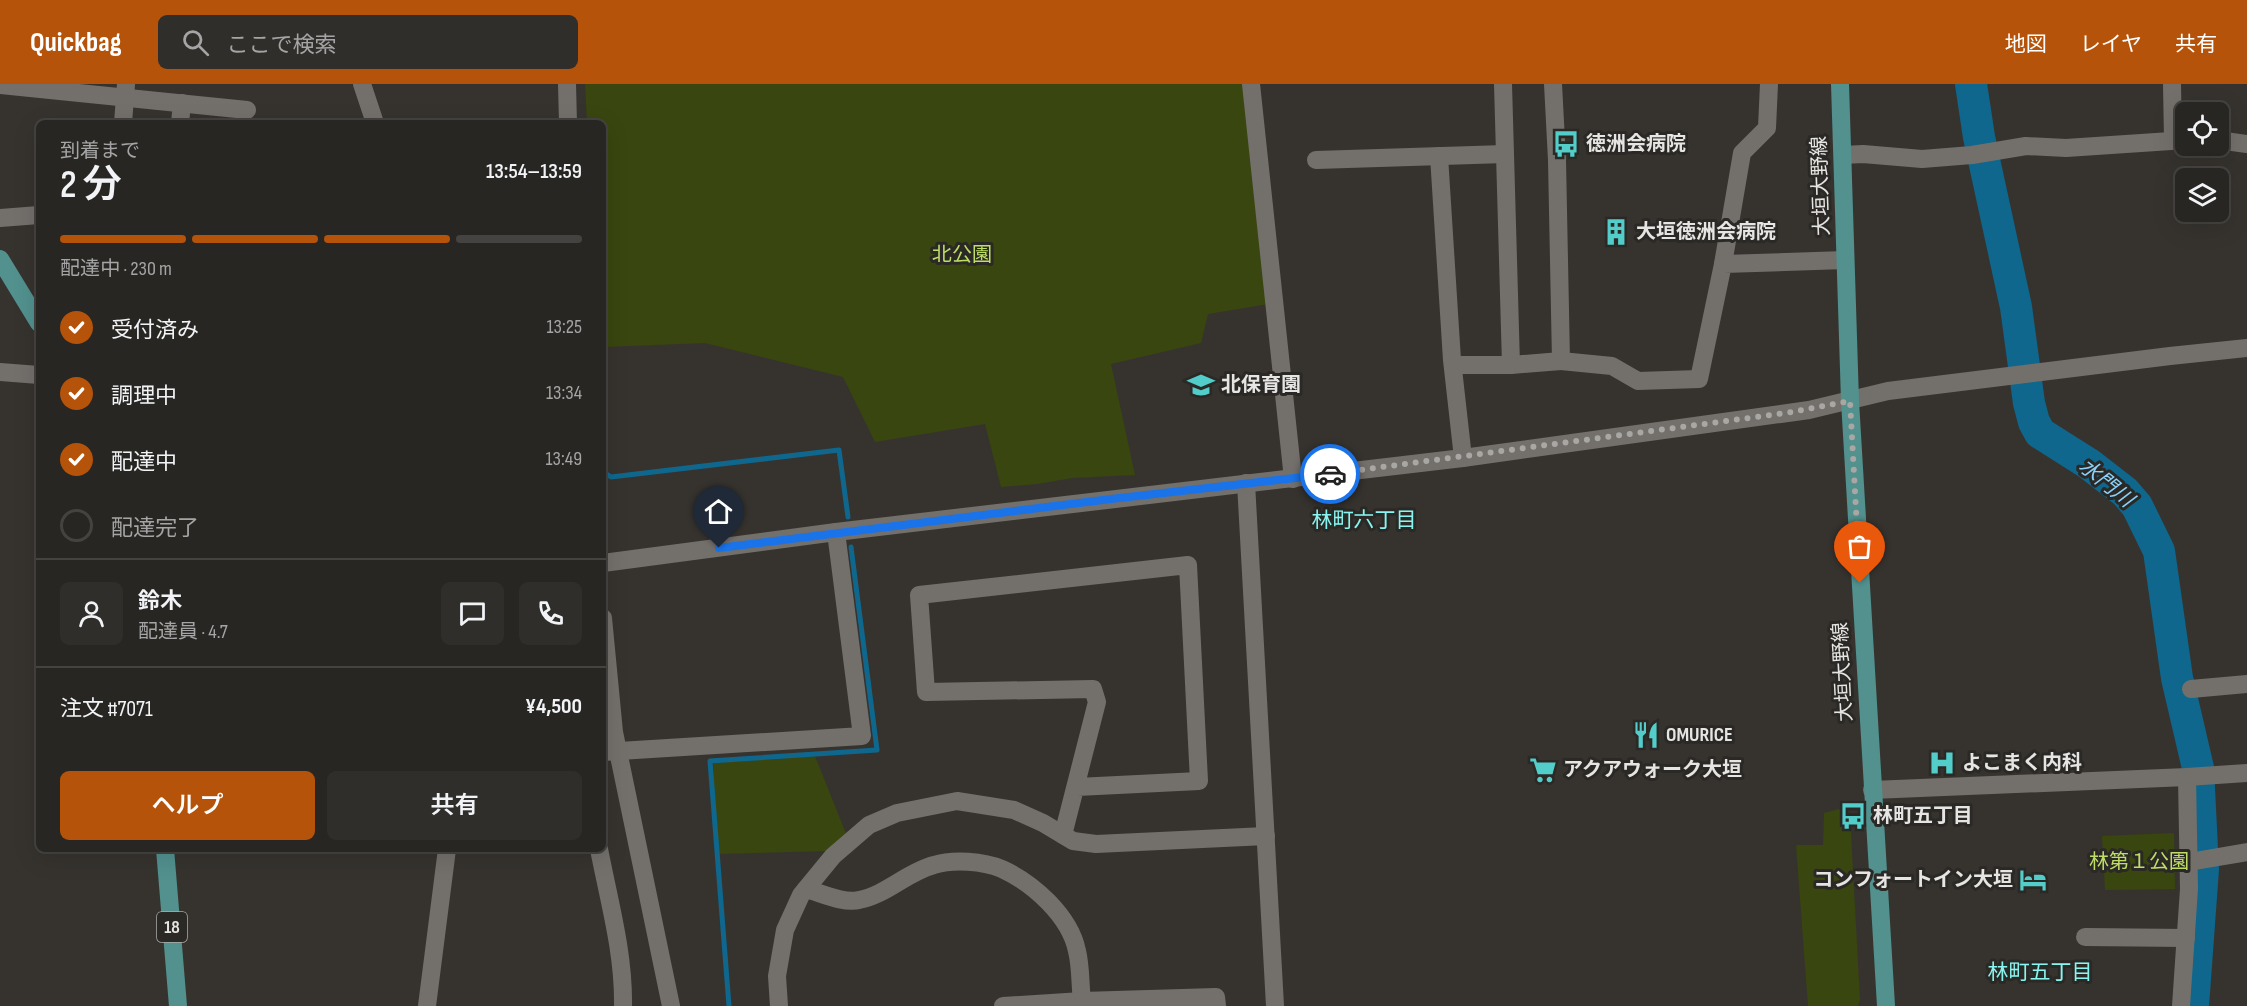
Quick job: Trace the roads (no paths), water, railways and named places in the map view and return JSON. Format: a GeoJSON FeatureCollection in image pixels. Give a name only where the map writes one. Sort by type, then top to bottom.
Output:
{"type":"FeatureCollection","features":[{"type":"Feature","properties":{"kind":"main road","name":"大垣大野線"},"geometry":{"type":"LineString","coordinates":[[1840,84],[1850,401],[1887,1006]]}},
{"type":"Feature","properties":{"kind":"main road"},"geometry":{"type":"LineString","coordinates":[[0,259],[36,315]]}},
{"type":"Feature","properties":{"kind":"main road","name":"18"},"geometry":{"type":"LineString","coordinates":[[165,852],[178,1006]]}},
{"type":"Feature","properties":{"kind":"street"},"geometry":{"type":"LineString","coordinates":[[362,84],[374,120]]}},
{"type":"Feature","properties":{"kind":"street"},"geometry":{"type":"LineString","coordinates":[[567,84],[568,120]]}},
{"type":"Feature","properties":{"kind":"street"},"geometry":{"type":"LineString","coordinates":[[1251,84],[1293,479]]}},
{"type":"Feature","properties":{"kind":"street"},"geometry":{"type":"LineString","coordinates":[[1503,84],[1511,365]]}},
{"type":"Feature","properties":{"kind":"street"},"geometry":{"type":"LineString","coordinates":[[1552,84],[1557,160],[1561,361]]}},
{"type":"Feature","properties":{"kind":"street"},"geometry":{"type":"LineString","coordinates":[[1453,365],[1511,365],[1561,361],[1612,366],[1638,381],[1699,379],[1723,264],[1742,153],[1767,128],[1768,84]]}},
{"type":"Feature","properties":{"kind":"street"},"geometry":{"type":"LineString","coordinates":[[2172,84],[2175,108]]}},
{"type":"Feature","properties":{"kind":"street"},"geometry":{"type":"LineString","coordinates":[[0,85],[126,91],[182,103],[247,110]]}},
{"type":"Feature","properties":{"kind":"street"},"geometry":{"type":"LineString","coordinates":[[123,120],[126,91]]}},
{"type":"Feature","properties":{"kind":"street"},"geometry":{"type":"LineString","coordinates":[[180,120],[182,103]]}},
{"type":"Feature","properties":{"kind":"street"},"geometry":{"type":"LineString","coordinates":[[1843,155],[1863,154],[1922,159],[1972,155],[2026,146],[2066,148],[2175,140]]}},
{"type":"Feature","properties":{"kind":"street"},"geometry":{"type":"LineString","coordinates":[[2229,142],[2247,144]]}},
{"type":"Feature","properties":{"kind":"street"},"geometry":{"type":"LineString","coordinates":[[1316,160],[1505,154]]}},
{"type":"Feature","properties":{"kind":"street"},"geometry":{"type":"LineString","coordinates":[[1439,156],[1453,365],[1463,458]]}},
{"type":"Feature","properties":{"kind":"street"},"geometry":{"type":"LineString","coordinates":[[0,218],[36,215]]}},
{"type":"Feature","properties":{"kind":"street"},"geometry":{"type":"LineString","coordinates":[[1723,264],[1845,260]]}},
{"type":"Feature","properties":{"kind":"street"},"geometry":{"type":"LineString","coordinates":[[606,563],[836,532],[1463,458],[1809,410],[1888,391],[2247,348]]}},
{"type":"Feature","properties":{"kind":"street"},"geometry":{"type":"LineString","coordinates":[[0,372],[36,375]]}},
{"type":"Feature","properties":{"kind":"street"},"geometry":{"type":"LineString","coordinates":[[1246,483],[1275,1006]]}},
{"type":"Feature","properties":{"kind":"street"},"geometry":{"type":"LineString","coordinates":[[611,752],[862,736],[836,532]]}},
{"type":"Feature","properties":{"kind":"street"},"geometry":{"type":"LineString","coordinates":[[1063,835],[1097,702],[1093,689],[926,692],[919,595],[1188,565],[1199,781],[1077,787]]}},
{"type":"Feature","properties":{"kind":"street"},"geometry":{"type":"LineString","coordinates":[[606,649],[614,732],[611,752],[671,1006]]}},
{"type":"Feature","properties":{"kind":"street"},"geometry":{"type":"LineString","coordinates":[[2191,689],[2247,684]]}},
{"type":"Feature","properties":{"kind":"street"},"geometry":{"type":"LineString","coordinates":[[1872,790],[2247,772]]}},
{"type":"Feature","properties":{"kind":"street"},"geometry":{"type":"LineString","coordinates":[[2181,1006],[2186,938],[2198,860],[2195,776]]}},
{"type":"Feature","properties":{"kind":"street"},"geometry":{"type":"LineString","coordinates":[[779,1006],[777,976],[784,930],[801,895],[833,856],[869,825],[897,813],[957,801],[1014,810],[1043,823],[1073,841],[1096,844],[1266,836]]}},
{"type":"Feature","properties":{"kind":"street"},"geometry":{"type":"LineString","coordinates":[[427,1006],[447,852]]}},
{"type":"Feature","properties":{"kind":"street"},"geometry":{"type":"LineString","coordinates":[[600,852],[618,940],[623,979],[623,1006]]}},
{"type":"Feature","properties":{"kind":"street"},"geometry":{"type":"LineString","coordinates":[[2198,860],[2247,852]]}},
{"type":"Feature","properties":{"kind":"street"},"geometry":{"type":"LineString","coordinates":[[806,889],[858,901],[934,865],[959,862],[983,864],[1001,869],[1029,886],[1065,922],[1077,950],[1082,1001]]}},
{"type":"Feature","properties":{"kind":"street"},"geometry":{"type":"LineString","coordinates":[[2085,937],[2186,938]]}},
{"type":"Feature","properties":{"kind":"street"},"geometry":{"type":"LineString","coordinates":[[1003,1006],[1082,1001],[1216,998],[1217,1006]]}},
{"type":"Feature","properties":{"kind":"waterway","name":"水門川"},"geometry":{"type":"LineString","coordinates":[[1971,84],[1979,137],[2016,307],[2029,403],[2034,422],[2040,433],[2089,464],[2125,492],[2137,506],[2159,551],[2177,678],[2198,768],[2203,869],[2193,1006]]}},
{"type":"Feature","properties":{"kind":"waterway"},"geometry":{"type":"LineString","coordinates":[[606,474],[611,477],[839,450],[848,517]]}},
{"type":"Feature","properties":{"kind":"waterway"},"geometry":{"type":"LineString","coordinates":[[729,1006],[710,761],[877,750],[851,547]]}},
{"type":"Feature","properties":{"kind":"place","name":"徳洲会病院"},"geometry":{"type":"Point","coordinates":[1566,144]}},
{"type":"Feature","properties":{"kind":"place","name":"大垣徳洲会病院"},"geometry":{"type":"Point","coordinates":[1616,232]}},
{"type":"Feature","properties":{"kind":"place","name":"北保育園"},"geometry":{"type":"Point","coordinates":[1201,385]}},
{"type":"Feature","properties":{"kind":"place","name":"OMURICE"},"geometry":{"type":"Point","coordinates":[1646,735]}},
{"type":"Feature","properties":{"kind":"place","name":"よこまく内科"},"geometry":{"type":"Point","coordinates":[1942,763]}},
{"type":"Feature","properties":{"kind":"place","name":"アクアウォーク大垣"},"geometry":{"type":"Point","coordinates":[1543,770]}},
{"type":"Feature","properties":{"kind":"place","name":"林町五丁目"},"geometry":{"type":"Point","coordinates":[1853,816]}},
{"type":"Feature","properties":{"kind":"place","name":"コンフォートイン大垣"},"geometry":{"type":"Point","coordinates":[2033,880]}},
{"type":"Feature","properties":{"kind":"district","name":"林町六丁目"},"geometry":{"type":"Point","coordinates":[1364,520]}},
{"type":"Feature","properties":{"kind":"district","name":"林町五丁目"},"geometry":{"type":"Point","coordinates":[2040,972]}},
{"type":"Feature","properties":{"kind":"park label","name":"北公園"},"geometry":{"type":"Point","coordinates":[962,255]}},
{"type":"Feature","properties":{"kind":"park label","name":"林第１公園"},"geometry":{"type":"Point","coordinates":[2139,862]}}]}
